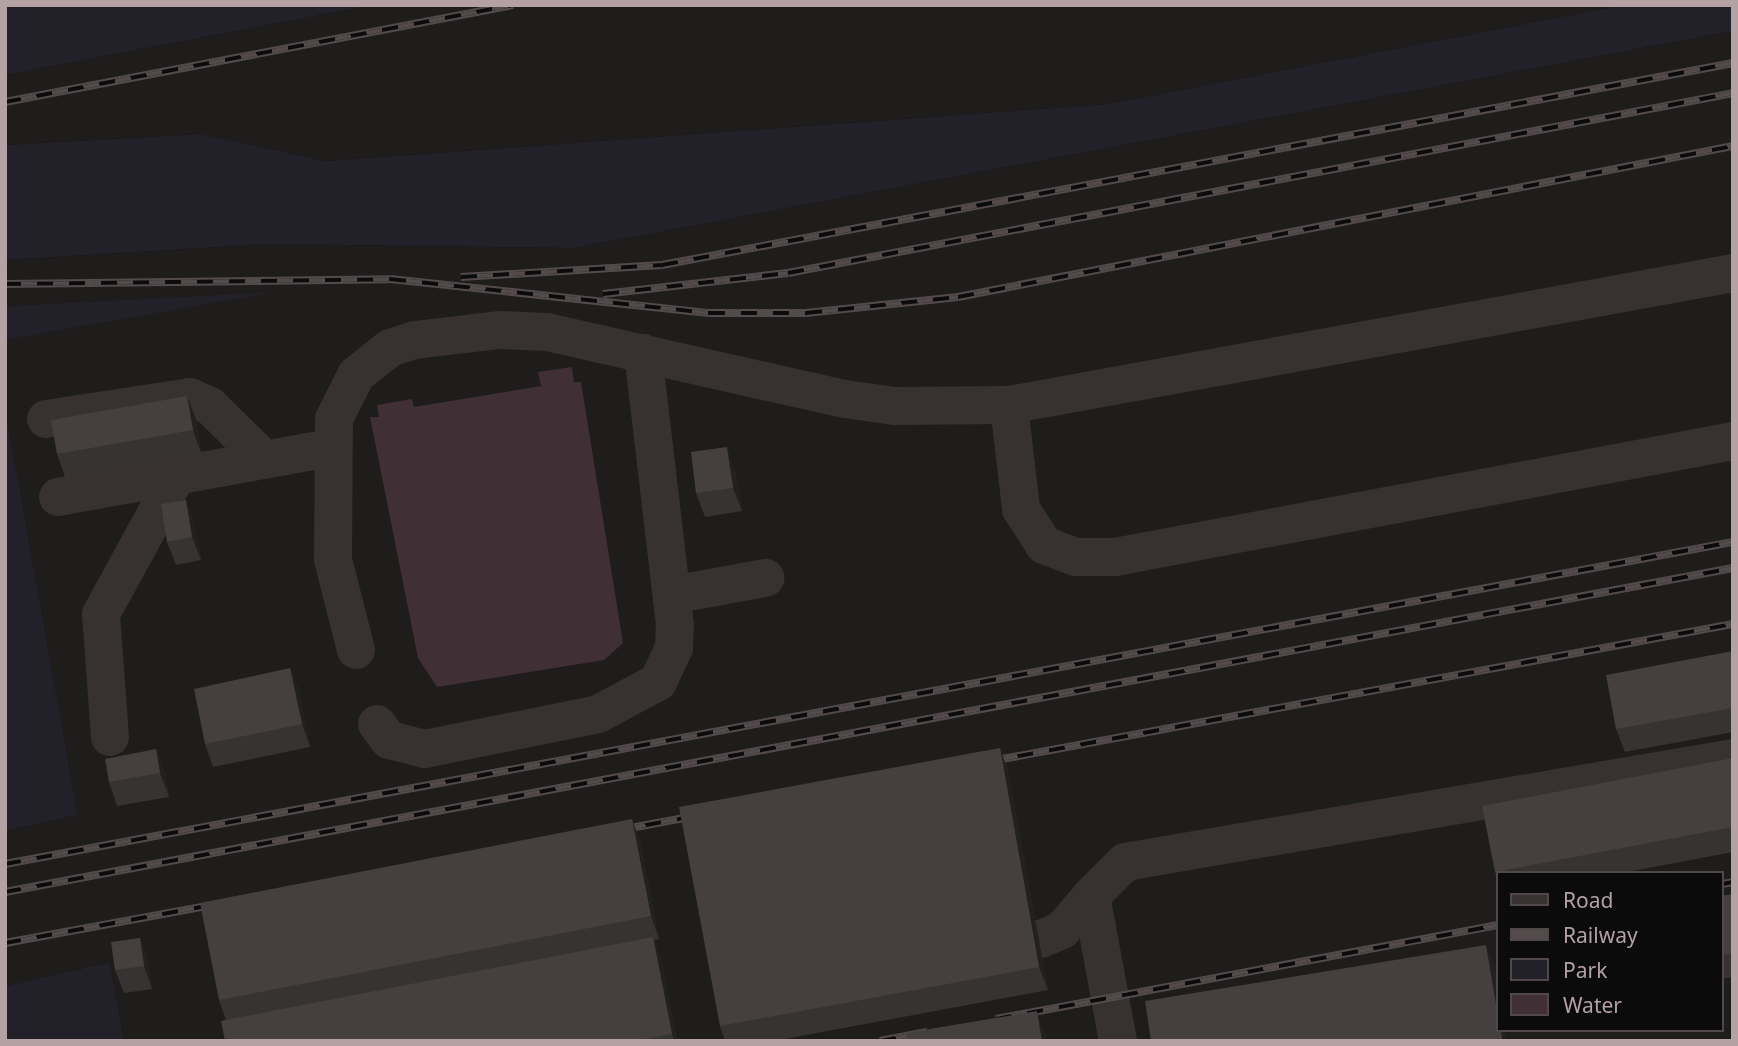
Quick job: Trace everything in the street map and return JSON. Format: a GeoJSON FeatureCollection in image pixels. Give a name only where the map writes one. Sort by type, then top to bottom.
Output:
{"type":"FeatureCollection","features":[{"type":"Feature","properties":{"kind":"lane"},"geometry":{"type":"LineString","coordinates":[[356,650],[333,560],[329,448],[334,419],[356,375],[390,348],[415,340],[500,330],[547,332],[845,400],[906,407],[1009,405],[1733,273]]}},
{"type":"Feature","properties":{"kind":"lane"},"geometry":{"type":"LineString","coordinates":[[377,724],[389,740],[425,749],[623,706],[668,667],[674,648],[671,596],[643,353]]}},
{"type":"Feature","properties":{"kind":"lane"},"geometry":{"type":"LineString","coordinates":[[46,419],[190,397],[210,406],[264,459]]}},
{"type":"Feature","properties":{"kind":"lane"},"geometry":{"type":"LineString","coordinates":[[1009,405],[1021,509],[1052,550],[1097,558],[1733,441]]}},
{"type":"Feature","properties":{"kind":"lane"},"geometry":{"type":"LineString","coordinates":[[58,497],[329,448]]}},
{"type":"Feature","properties":{"kind":"lane"},"geometry":{"type":"LineString","coordinates":[[110,737],[101,614],[177,475]]}},
{"type":"Feature","properties":{"kind":"lane"},"geometry":{"type":"LineString","coordinates":[[671,596],[765,578]]}},
{"type":"Feature","properties":{"kind":"lane"},"geometry":{"type":"LineString","coordinates":[[1041,939],[1062,930],[1114,869],[1148,854],[1733,758]]}},
{"type":"Feature","properties":{"kind":"lane"},"geometry":{"type":"LineString","coordinates":[[1091,895],[1118,1041]]}},
{"type":"Feature","properties":{"kind":"shaded area"},"geometry":{"type":"Polygon","coordinates":[[[373,5],[1623,5],[1108,104],[326,161],[201,134],[5,145],[5,75],[373,5]]]}},
{"type":"Feature","properties":{"kind":"shaded area"},"geometry":{"type":"Polygon","coordinates":[[[1733,31],[1733,1041],[124,1041],[110,962],[5,986],[5,831],[78,815],[5,407],[5,340],[266,293],[5,306],[5,260],[268,244],[574,248],[1733,31]]]}},
{"type":"Feature","properties":{"kind":"green space"},"geometry":{"type":"Polygon","coordinates":[[[5,5],[373,5],[5,75],[5,5]]]}},
{"type":"Feature","properties":{"kind":"green space"},"geometry":{"type":"Polygon","coordinates":[[[1623,5],[1733,5],[1733,31],[574,248],[268,244],[5,260],[5,145],[201,134],[326,161],[1108,104],[1623,5]]]}},
{"type":"Feature","properties":{"kind":"green space"},"geometry":{"type":"Polygon","coordinates":[[[275,292],[5,340],[5,306],[275,292]]]}},
{"type":"Feature","properties":{"kind":"green space"},"geometry":{"type":"Polygon","coordinates":[[[5,407],[78,815],[5,831],[5,407]]]}},
{"type":"Feature","properties":{"kind":"green space"},"geometry":{"type":"Polygon","coordinates":[[[110,962],[124,1041],[5,1041],[5,986],[110,962]]]}},
{"type":"Feature","properties":{"kind":"water"},"geometry":{"type":"Polygon","coordinates":[[[572,367],[574,382],[581,382],[623,643],[604,660],[437,687],[418,658],[370,417],[379,417],[377,405],[412,399],[414,407],[541,386],[538,372],[572,367]]]}},
{"type":"Feature","properties":{"kind":"building"},"geometry":{"type":"Polygon","coordinates":[[[187,396],[193,430],[57,454],[51,420],[187,396]]]}},
{"type":"Feature","properties":{"kind":"building"},"geometry":{"type":"Polygon","coordinates":[[[727,447],[733,488],[696,493],[691,452],[727,447]]]}},
{"type":"Feature","properties":{"kind":"building"},"geometry":{"type":"Polygon","coordinates":[[[186,500],[192,537],[167,542],[161,504],[186,500]]]}},
{"type":"Feature","properties":{"kind":"building"},"geometry":{"type":"Polygon","coordinates":[[[1733,651],[1733,708],[1616,729],[1606,675],[1733,651]]]}},
{"type":"Feature","properties":{"kind":"building"},"geometry":{"type":"Polygon","coordinates":[[[290,668],[302,724],[205,744],[194,689],[290,668]]]}},
{"type":"Feature","properties":{"kind":"building"},"geometry":{"type":"Polygon","coordinates":[[[1000,748],[1039,967],[720,1026],[679,807],[1000,748]]]}},
{"type":"Feature","properties":{"kind":"building"},"geometry":{"type":"Polygon","coordinates":[[[156,749],[160,773],[109,782],[105,759],[156,749]]]}},
{"type":"Feature","properties":{"kind":"building"},"geometry":{"type":"Polygon","coordinates":[[[1733,758],[1733,827],[1495,872],[1482,806],[1733,758]]]}},
{"type":"Feature","properties":{"kind":"building"},"geometry":{"type":"Polygon","coordinates":[[[632,819],[651,916],[219,1000],[200,903],[632,819]]]}},
{"type":"Feature","properties":{"kind":"building"},"geometry":{"type":"Polygon","coordinates":[[[1733,894],[1733,953],[1724,955],[1724,896],[1733,894]]]}},
{"type":"Feature","properties":{"kind":"building"},"geometry":{"type":"Polygon","coordinates":[[[653,937],[672,1034],[636,1041],[225,1041],[221,1021],[653,937]]]}},
{"type":"Feature","properties":{"kind":"building"},"geometry":{"type":"Polygon","coordinates":[[[140,938],[144,966],[115,970],[111,942],[140,938]]]}},
{"type":"Feature","properties":{"kind":"building"},"geometry":{"type":"Polygon","coordinates":[[[1486,945],[1496,1004],[1496,1032],[1501,1032],[1502,1039],[1151,1041],[1145,1001],[1486,945]]]}},
{"type":"Feature","properties":{"kind":"building"},"geometry":{"type":"Polygon","coordinates":[[[1037,1011],[1042,1041],[908,1041],[906,1033],[1037,1011]]]}},
{"type":"Feature","properties":{"kind":"railway"},"geometry":{"type":"LineString","coordinates":[[5,102],[513,5]]}},
{"type":"Feature","properties":{"kind":"railway"},"geometry":{"type":"LineString","coordinates":[[461,277],[662,265],[1733,63]]}},
{"type":"Feature","properties":{"kind":"railway"},"geometry":{"type":"LineString","coordinates":[[603,294],[788,273],[1733,93]]}},
{"type":"Feature","properties":{"kind":"railway"},"geometry":{"type":"LineString","coordinates":[[5,284],[390,279],[709,313],[806,313],[958,297],[1733,146]]}},
{"type":"Feature","properties":{"kind":"railway"},"geometry":{"type":"LineString","coordinates":[[5,864],[1733,542]]}},
{"type":"Feature","properties":{"kind":"railway"},"geometry":{"type":"LineString","coordinates":[[5,892],[1733,568]]}},
{"type":"Feature","properties":{"kind":"railway"},"geometry":{"type":"LineString","coordinates":[[986,762],[1733,624]]}},
{"type":"Feature","properties":{"kind":"railway"},"geometry":{"type":"LineString","coordinates":[[614,831],[700,815]]}},
{"type":"Feature","properties":{"kind":"railway"},"geometry":{"type":"LineString","coordinates":[[1724,884],[1733,882]]}},
{"type":"Feature","properties":{"kind":"railway"},"geometry":{"type":"LineString","coordinates":[[5,943],[218,904]]}},
{"type":"Feature","properties":{"kind":"railway"},"geometry":{"type":"LineString","coordinates":[[996,1019],[1496,925]]}},
{"type":"Feature","properties":{"kind":"railway"},"geometry":{"type":"LineString","coordinates":[[880,1041],[927,1032]]}}]}
